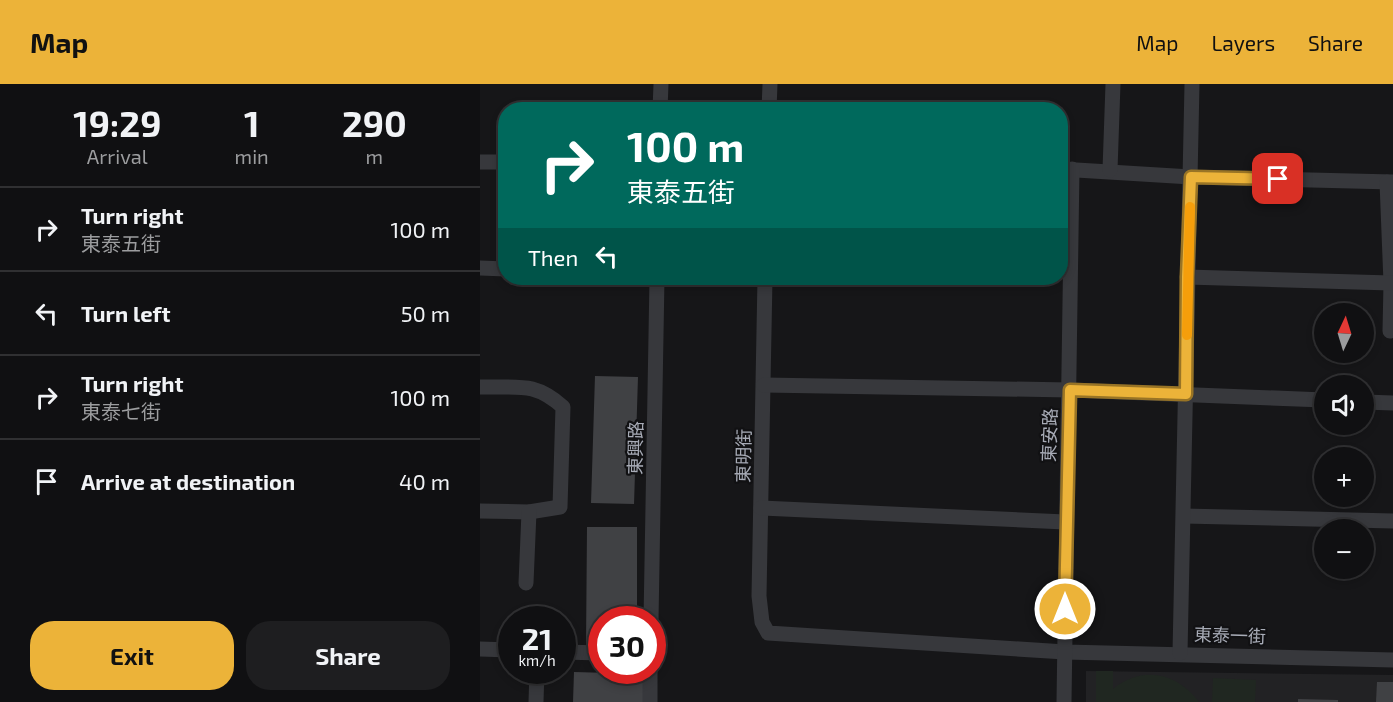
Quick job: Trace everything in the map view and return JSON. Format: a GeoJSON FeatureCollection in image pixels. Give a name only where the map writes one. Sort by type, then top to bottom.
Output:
{"type":"FeatureCollection","features":[{"type":"Feature","properties":{"kind":"street"},"geometry":{"type":"LineString","coordinates":[[660,102],[661,84]]}},
{"type":"Feature","properties":{"kind":"street"},"geometry":{"type":"LineString","coordinates":[[769,102],[770,84]]}},
{"type":"Feature","properties":{"kind":"street"},"geometry":{"type":"LineString","coordinates":[[1110,170],[1113,84]]}},
{"type":"Feature","properties":{"kind":"street"},"geometry":{"type":"LineString","coordinates":[[1180,653],[1192,84]]}},
{"type":"Feature","properties":{"kind":"street"},"geometry":{"type":"LineString","coordinates":[[480,162],[498,162]]}},
{"type":"Feature","properties":{"kind":"street"},"geometry":{"type":"LineString","coordinates":[[1068,169],[1191,177],[1390,182],[1390,331]]}},
{"type":"Feature","properties":{"kind":"street"},"geometry":{"type":"LineString","coordinates":[[480,268],[498,269]]}},
{"type":"Feature","properties":{"kind":"street"},"geometry":{"type":"LineString","coordinates":[[1187,277],[1391,283]]}},
{"type":"Feature","properties":{"kind":"street","name":"東興路"},"geometry":{"type":"LineString","coordinates":[[651,606],[657,285]]}},
{"type":"Feature","properties":{"kind":"street","name":"東明街"},"geometry":{"type":"LineString","coordinates":[[765,285],[759,603],[762,622],[768,633]]}},
{"type":"Feature","properties":{"kind":"street","name":"東安路"},"geometry":{"type":"LineString","coordinates":[[1064,702],[1065,522],[1070,390],[1065,285]]}},
{"type":"Feature","properties":{"kind":"street"},"geometry":{"type":"LineString","coordinates":[[764,385],[1070,390],[1314,400]]}},
{"type":"Feature","properties":{"kind":"street"},"geometry":{"type":"LineString","coordinates":[[480,387],[536,388],[547,392],[563,407],[560,507],[529,512],[480,511]]}},
{"type":"Feature","properties":{"kind":"street"},"geometry":{"type":"LineString","coordinates":[[1374,402],[1393,403]]}},
{"type":"Feature","properties":{"kind":"street"},"geometry":{"type":"LineString","coordinates":[[761,508],[1065,522]]}},
{"type":"Feature","properties":{"kind":"street"},"geometry":{"type":"LineString","coordinates":[[526,583],[529,512]]}},
{"type":"Feature","properties":{"kind":"street"},"geometry":{"type":"LineString","coordinates":[[1184,516],[1393,521]]}},
{"type":"Feature","properties":{"kind":"street","name":"東泰一街"},"geometry":{"type":"LineString","coordinates":[[768,633],[1065,652],[1180,653],[1393,660]]}},
{"type":"Feature","properties":{"kind":"street"},"geometry":{"type":"LineString","coordinates":[[480,649],[498,650]]}},
{"type":"Feature","properties":{"kind":"street"},"geometry":{"type":"LineString","coordinates":[[536,702],[537,684]]}},
{"type":"Feature","properties":{"kind":"street"},"geometry":{"type":"LineString","coordinates":[[650,684],[650,702]]}},
{"type":"Feature","properties":{"kind":"shaded area"},"geometry":{"type":"Polygon","coordinates":[[[1086,671],[1393,675],[1393,702],[1086,702],[1086,671]]]}},
{"type":"Feature","properties":{"kind":"shaded area"},"geometry":{"type":"Polygon","coordinates":[[[1096,671],[1113,671],[1113,689],[1124,681],[1136,677],[1148,675],[1170,679],[1180,684],[1199,702],[1096,702],[1096,671]]]}},
{"type":"Feature","properties":{"kind":"shaded area"},"geometry":{"type":"Polygon","coordinates":[[[1213,678],[1256,680],[1255,702],[1212,702],[1213,678]]]}},
{"type":"Feature","properties":{"kind":"building"},"geometry":{"type":"Polygon","coordinates":[[[595,376],[638,377],[634,504],[591,503],[595,376]]]}},
{"type":"Feature","properties":{"kind":"building"},"geometry":{"type":"Polygon","coordinates":[[[587,527],[637,527],[637,606],[588,606],[588,647],[586,647],[587,527]]]}},
{"type":"Feature","properties":{"kind":"building"},"geometry":{"type":"Polygon","coordinates":[[[576,672],[588,672],[588,684],[646,684],[645,702],[573,702],[576,672]]]}},
{"type":"Feature","properties":{"kind":"building"},"geometry":{"type":"Polygon","coordinates":[[[1377,682],[1393,682],[1393,702],[1376,702],[1377,682]]]}},
{"type":"Feature","properties":{"kind":"building"},"geometry":{"type":"Polygon","coordinates":[[[1298,699],[1338,700],[1338,702],[1298,702],[1298,699]]]}},
{"type":"Feature","properties":{"kind":"slow traffic"},"geometry":{"type":"LineString","coordinates":[[1187,335],[1190,207]]}},
{"type":"Feature","properties":{"kind":"route"},"geometry":{"type":"LineString","coordinates":[[1065,609],[1065,522],[1070,390],[1186,394],[1191,177],[1278,179]]}}]}
